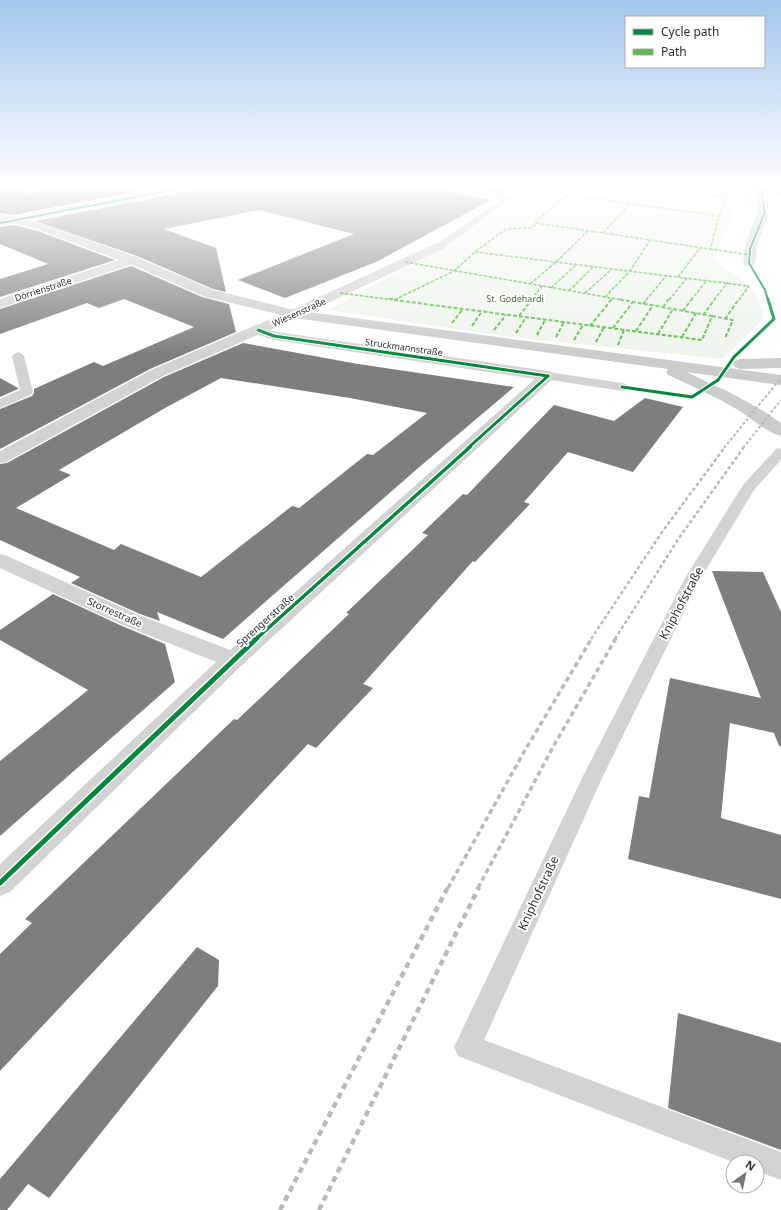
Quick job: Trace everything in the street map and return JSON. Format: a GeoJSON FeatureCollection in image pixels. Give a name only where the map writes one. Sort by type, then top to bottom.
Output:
{"type":"FeatureCollection","features":[{"type":"Feature","properties":{"kind":"main road"},"geometry":{"type":"LineString","coordinates":[[84,242],[132,260],[208,292],[236,301],[294,314],[781,380]]}},
{"type":"Feature","properties":{"kind":"main road"},"geometry":{"type":"LineString","coordinates":[[651,362],[743,364],[781,363]]}},
{"type":"Feature","properties":{"kind":"main road"},"geometry":{"type":"LineString","coordinates":[[651,362],[727,397],[765,419],[781,431]]}},
{"type":"Feature","properties":{"kind":"street"},"geometry":{"type":"LineString","coordinates":[[749,263],[750,249],[753,242]]}},
{"type":"Feature","properties":{"kind":"street","name":"Wiesenstraße"},"geometry":{"type":"LineString","coordinates":[[0,457],[157,374],[294,314],[441,245]]}},
{"type":"Feature","properties":{"kind":"street","name":"Dörrienstraße"},"geometry":{"type":"LineString","coordinates":[[0,304],[132,260]]}},
{"type":"Feature","properties":{"kind":"street","name":"Struckmannstraße"},"geometry":{"type":"LineString","coordinates":[[258,330],[274,336],[548,376]]}},
{"type":"Feature","properties":{"kind":"street","name":"Sprengerstraße"},"geometry":{"type":"LineString","coordinates":[[0,883],[233,660],[548,376]]}},
{"type":"Feature","properties":{"kind":"street","name":"Storrestraße"},"geometry":{"type":"LineString","coordinates":[[0,560],[131,620],[233,660]]}},
{"type":"Feature","properties":{"kind":"lane","name":"Wiesenstraße"},"geometry":{"type":"LineString","coordinates":[[441,245],[445,242]]}},
{"type":"Feature","properties":{"kind":"lane"},"geometry":{"type":"LineString","coordinates":[[0,404],[27,392],[18,356]]}},
{"type":"Feature","properties":{"kind":"lane"},"geometry":{"type":"LineString","coordinates":[[548,376],[622,387]]}},
{"type":"Feature","properties":{"kind":"lane","name":"Kniphofstraße"},"geometry":{"type":"LineString","coordinates":[[781,452],[748,488],[693,578],[593,776],[467,1047],[781,1166]]}},
{"type":"Feature","properties":{"kind":"green space","name":"St. Godehardi"},"geometry":{"type":"Polygon","coordinates":[[[451,242],[721,242],[714,260],[754,290],[765,317],[723,359],[511,337],[328,310],[451,242]]]}},
{"type":"Feature","properties":{"kind":"building"},"geometry":{"type":"Polygon","coordinates":[[[0,242],[68,242],[115,260],[0,297],[0,279],[48,264],[0,244],[0,242]]]}},
{"type":"Feature","properties":{"kind":"building"},"geometry":{"type":"Polygon","coordinates":[[[98,242],[201,242],[216,248],[226,292],[213,289],[137,256],[98,242]]]}},
{"type":"Feature","properties":{"kind":"building"},"geometry":{"type":"Polygon","coordinates":[[[333,242],[412,242],[376,262],[285,298],[238,280],[333,242]]]}},
{"type":"Feature","properties":{"kind":"building"},"geometry":{"type":"Polygon","coordinates":[[[131,266],[202,297],[229,304],[236,332],[150,369],[0,449],[0,409],[32,396],[34,389],[94,362],[103,366],[194,327],[124,299],[99,308],[87,303],[0,334],[0,309],[131,266]]]}},
{"type":"Feature","properties":{"kind":"building"},"geometry":{"type":"Polygon","coordinates":[[[243,343],[358,364],[514,387],[417,469],[223,639],[157,612],[160,621],[140,614],[71,583],[80,577],[0,540],[0,464],[7,463],[164,377],[243,343]],[[221,378],[165,408],[59,470],[71,475],[16,508],[114,550],[121,544],[201,577],[292,506],[299,508],[367,454],[373,455],[427,413],[350,398],[221,378]]]}},
{"type":"Feature","properties":{"kind":"building"},"geometry":{"type":"Polygon","coordinates":[[[0,378],[18,388],[18,389],[0,397],[0,378]]]}},
{"type":"Feature","properties":{"kind":"building"},"geometry":{"type":"Polygon","coordinates":[[[645,398],[683,407],[633,472],[568,452],[524,502],[530,504],[475,562],[473,561],[363,684],[373,688],[316,748],[308,744],[0,1071],[0,954],[32,923],[25,919],[234,719],[237,720],[349,614],[346,613],[428,535],[422,533],[463,494],[467,495],[554,405],[614,421],[645,398]]]}},
{"type":"Feature","properties":{"kind":"building"},"geometry":{"type":"Polygon","coordinates":[[[712,571],[763,572],[781,612],[781,746],[779,746],[774,733],[730,723],[721,818],[781,835],[781,899],[628,859],[639,796],[649,798],[670,678],[761,698],[712,571]]]}},
{"type":"Feature","properties":{"kind":"building"},"geometry":{"type":"Polygon","coordinates":[[[53,594],[165,644],[175,682],[0,836],[0,761],[88,690],[0,640],[0,630],[53,594]]]}},
{"type":"Feature","properties":{"kind":"building"},"geometry":{"type":"Polygon","coordinates":[[[197,947],[219,960],[218,986],[49,1198],[28,1184],[7,1210],[0,1210],[0,1179],[197,947]]]}},
{"type":"Feature","properties":{"kind":"building"},"geometry":{"type":"Polygon","coordinates":[[[678,1013],[781,1043],[781,1150],[668,1108],[678,1013]]]}},
{"type":"Feature","properties":{"kind":"railway"},"geometry":{"type":"LineString","coordinates":[[724,448],[781,378]]}},
{"type":"Feature","properties":{"kind":"railway"},"geometry":{"type":"LineString","coordinates":[[743,448],[781,400]]}},
{"type":"Feature","properties":{"kind":"railway"},"geometry":{"type":"LineString","coordinates":[[591,639],[662,532],[725,447]]}},
{"type":"Feature","properties":{"kind":"railway"},"geometry":{"type":"LineString","coordinates":[[615,639],[679,538],[744,447]]}},
{"type":"Feature","properties":{"kind":"railway"},"geometry":{"type":"LineString","coordinates":[[448,888],[524,752],[592,638]]}},
{"type":"Feature","properties":{"kind":"railway"},"geometry":{"type":"LineString","coordinates":[[478,888],[553,747],[616,638]]}},
{"type":"Feature","properties":{"kind":"railway"},"geometry":{"type":"LineString","coordinates":[[280,1210],[448,887]]}},
{"type":"Feature","properties":{"kind":"railway"},"geometry":{"type":"LineString","coordinates":[[319,1210],[479,887]]}},
{"type":"Feature","properties":{"kind":"marked path"},"geometry":{"type":"LineString","coordinates":[[340,293],[394,300],[454,271],[488,242]]}},
{"type":"Feature","properties":{"kind":"marked path"},"geometry":{"type":"LineString","coordinates":[[530,284],[576,242]]}},
{"type":"Feature","properties":{"kind":"marked path"},"geometry":{"type":"LineString","coordinates":[[605,297],[630,271],[648,242]]}},
{"type":"Feature","properties":{"kind":"marked path"},"geometry":{"type":"LineString","coordinates":[[666,242],[750,255]]}},
{"type":"Feature","properties":{"kind":"marked path"},"geometry":{"type":"LineString","coordinates":[[710,250],[712,242]]}},
{"type":"Feature","properties":{"kind":"marked path"},"geometry":{"type":"LineString","coordinates":[[678,277],[700,248]]}},
{"type":"Feature","properties":{"kind":"marked path"},"geometry":{"type":"LineString","coordinates":[[475,252],[749,286],[725,319]]}},
{"type":"Feature","properties":{"kind":"marked path"},"geometry":{"type":"LineString","coordinates":[[394,300],[702,340],[712,316],[405,262]]}},
{"type":"Feature","properties":{"kind":"marked path"},"geometry":{"type":"LineString","coordinates":[[551,288],[577,264]]}},
{"type":"Feature","properties":{"kind":"marked path"},"geometry":{"type":"LineString","coordinates":[[569,291],[594,266]]}},
{"type":"Feature","properties":{"kind":"marked path"},"geometry":{"type":"LineString","coordinates":[[585,293],[612,269]]}},
{"type":"Feature","properties":{"kind":"marked path"},"geometry":{"type":"LineString","coordinates":[[643,304],[667,275]]}},
{"type":"Feature","properties":{"kind":"marked path"},"geometry":{"type":"LineString","coordinates":[[663,307],[687,278]]}},
{"type":"Feature","properties":{"kind":"marked path"},"geometry":{"type":"LineString","coordinates":[[683,311],[707,280]]}},
{"type":"Feature","properties":{"kind":"marked path"},"geometry":{"type":"LineString","coordinates":[[703,315],[728,282]]}},
{"type":"Feature","properties":{"kind":"marked path"},"geometry":{"type":"LineString","coordinates":[[519,316],[542,286]]}},
{"type":"Feature","properties":{"kind":"marked path"},"geometry":{"type":"LineString","coordinates":[[590,326],[613,298]]}},
{"type":"Feature","properties":{"kind":"marked path"},"geometry":{"type":"LineString","coordinates":[[613,328],[633,302]]}},
{"type":"Feature","properties":{"kind":"marked path"},"geometry":{"type":"LineString","coordinates":[[636,331],[653,305]]}},
{"type":"Feature","properties":{"kind":"marked path"},"geometry":{"type":"LineString","coordinates":[[452,323],[463,309]]}},
{"type":"Feature","properties":{"kind":"marked path"},"geometry":{"type":"LineString","coordinates":[[658,334],[673,309]]}},
{"type":"Feature","properties":{"kind":"marked path"},"geometry":{"type":"LineString","coordinates":[[472,326],[482,311]]}},
{"type":"Feature","properties":{"kind":"marked path"},"geometry":{"type":"LineString","coordinates":[[682,337],[696,313]]}},
{"type":"Feature","properties":{"kind":"marked path"},"geometry":{"type":"LineString","coordinates":[[494,330],[506,315]]}},
{"type":"Feature","properties":{"kind":"marked path"},"geometry":{"type":"LineString","coordinates":[[712,316],[733,320],[725,338]]}},
{"type":"Feature","properties":{"kind":"marked path"},"geometry":{"type":"LineString","coordinates":[[516,333],[526,317]]}},
{"type":"Feature","properties":{"kind":"marked path"},"geometry":{"type":"LineString","coordinates":[[537,335],[545,320]]}},
{"type":"Feature","properties":{"kind":"marked path"},"geometry":{"type":"LineString","coordinates":[[556,337],[564,322]]}},
{"type":"Feature","properties":{"kind":"marked path"},"geometry":{"type":"LineString","coordinates":[[574,340],[583,325]]}},
{"type":"Feature","properties":{"kind":"marked path"},"geometry":{"type":"LineString","coordinates":[[596,342],[604,327]]}},
{"type":"Feature","properties":{"kind":"marked path"},"geometry":{"type":"LineString","coordinates":[[618,345],[624,330]]}},
{"type":"Feature","properties":{"kind":"cycle path"},"geometry":{"type":"LineString","coordinates":[[622,387],[692,397],[718,380],[734,357],[774,319],[765,290],[749,263],[750,249],[753,242]]}},
{"type":"Feature","properties":{"kind":"cycle path"},"geometry":{"type":"LineString","coordinates":[[258,330],[274,336],[548,376]]}},
{"type":"Feature","properties":{"kind":"cycle path"},"geometry":{"type":"LineString","coordinates":[[0,883],[233,660],[548,376]]}}]}
